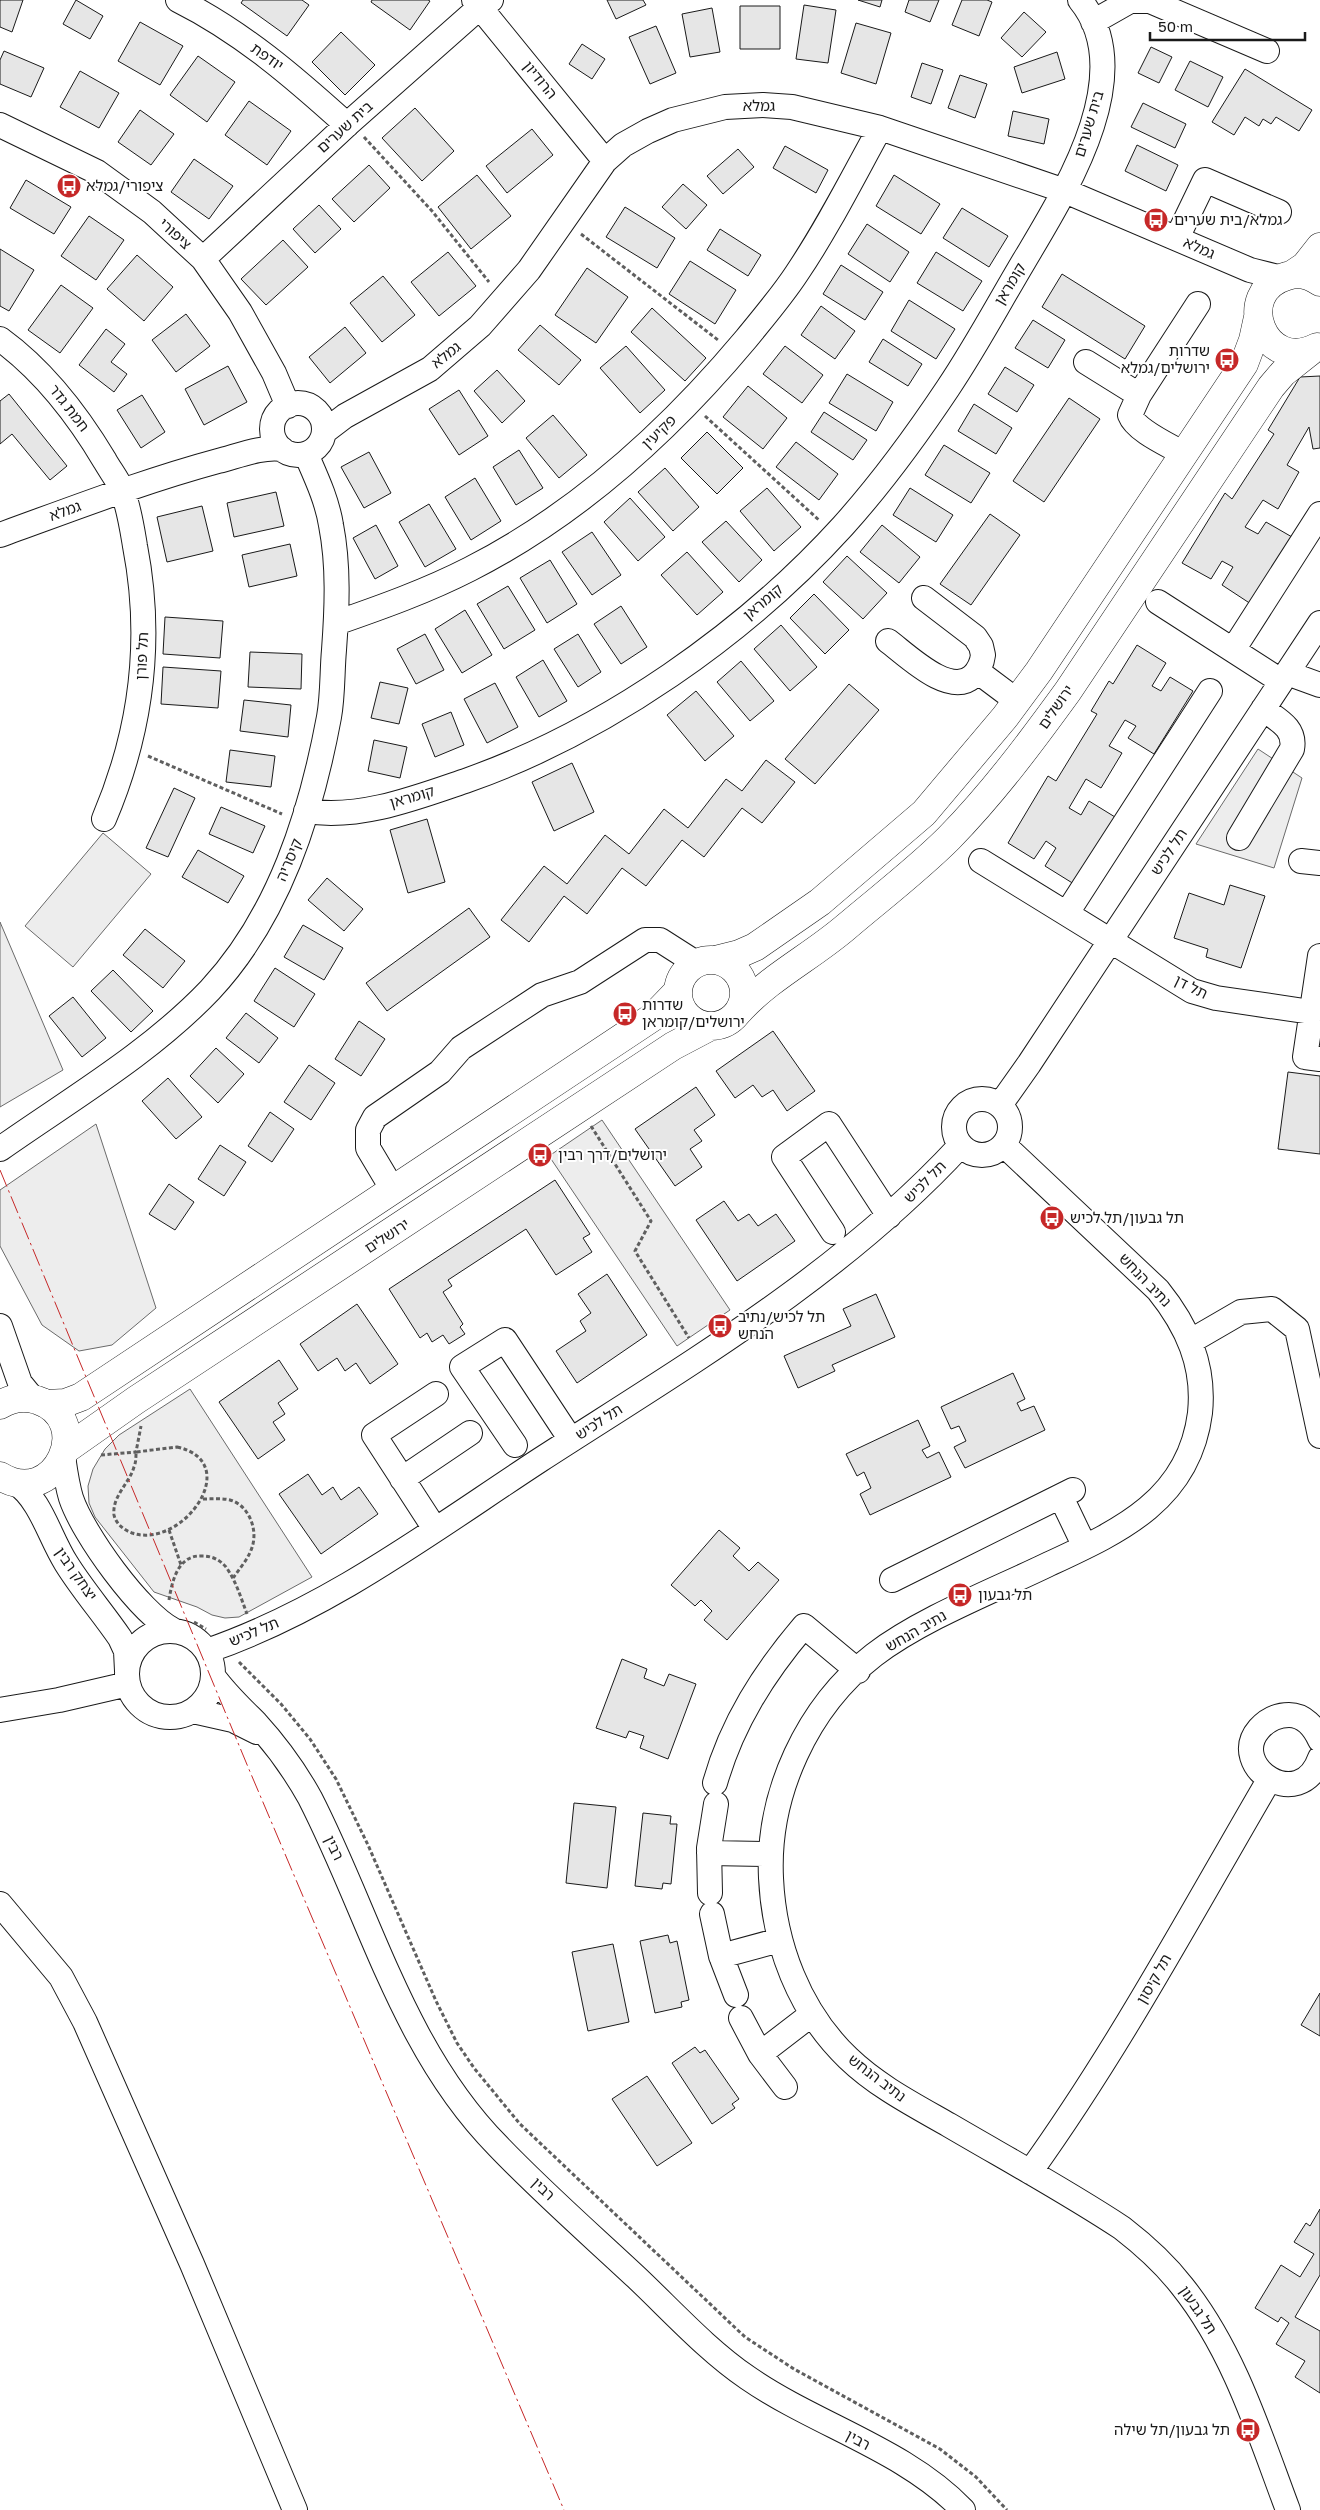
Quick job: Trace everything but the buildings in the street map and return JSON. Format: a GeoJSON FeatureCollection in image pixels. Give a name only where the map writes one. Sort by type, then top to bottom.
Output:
{"type":"FeatureCollection","features":[{"type":"Feature","properties":{"kind":"main road"},"geometry":{"type":"LineString","coordinates":[[705,962],[726,963],[740,977],[744,988],[743,1000],[739,1011],[731,1019],[711,1026],[699,1024],[689,1018],[679,1003],[680,980],[686,970],[705,962],[739,954],[755,947],[820,902],[924,813],[970,761],[1017,700],[1244,364],[1254,340],[1260,299],[1267,288],[1305,266],[1320,247]]}},
{"type":"Feature","properties":{"kind":"main road"},"geometry":{"type":"LineString","coordinates":[[1288,276],[1306,275],[1320,282]]}},
{"type":"Feature","properties":{"kind":"main road"},"geometry":{"type":"LineString","coordinates":[[1258,314],[1264,334],[1276,347],[1294,353],[1316,347]]}},
{"type":"Feature","properties":{"kind":"main road","name":"ירושלים"},"geometry":{"type":"LineString","coordinates":[[739,1011],[772,980],[842,931],[896,885],[949,838],[997,784],[1068,691],[1271,387],[1283,373],[1316,347]]}},
{"type":"Feature","properties":{"kind":"main road"},"geometry":{"type":"LineString","coordinates":[[0,1405],[14,1399],[65,1403],[81,1397],[653,1017],[678,992]]}},
{"type":"Feature","properties":{"kind":"main road","name":"ירושלים"},"geometry":{"type":"LineString","coordinates":[[6,1481],[28,1483],[46,1477],[56,1468],[64,1453],[136,1400],[673,1046],[711,1026]]}},
{"type":"Feature","properties":{"kind":"main road"},"geometry":{"type":"LineString","coordinates":[[40,1401],[56,1412],[63,1424],[66,1436],[64,1453]]}},
{"type":"Feature","properties":{"kind":"street","name":"יודפת"},"geometry":{"type":"LineString","coordinates":[[178,0],[218,23],[287,71],[349,124]]}},
{"type":"Feature","properties":{"kind":"street","name":"בית שערים"},"geometry":{"type":"LineString","coordinates":[[1065,191],[1087,141],[1100,95],[1102,63],[1093,22],[1080,0]]}},
{"type":"Feature","properties":{"kind":"street"},"geometry":{"type":"LineString","coordinates":[[1093,22],[1130,1],[1150,1],[1267,51]]}},
{"type":"Feature","properties":{"kind":"street","name":"בית שערים"},"geometry":{"type":"LineString","coordinates":[[202,259],[482,2]]}},
{"type":"Feature","properties":{"kind":"street","name":"הרודיון"},"geometry":{"type":"LineString","coordinates":[[482,2],[605,161]]}},
{"type":"Feature","properties":{"kind":"street","name":"גמלא"},"geometry":{"type":"LineString","coordinates":[[321,423],[345,416],[380,398],[430,369],[457,348],[505,300],[605,161],[623,145],[648,131],[696,113],[725,107],[763,105],[792,107],[880,128],[1065,191],[1263,275],[1288,276]]}},
{"type":"Feature","properties":{"kind":"street","name":"ציפורי"},"geometry":{"type":"LineString","coordinates":[[0,125],[97,172],[152,212],[202,259],[244,319],[274,373],[288,406]]}},
{"type":"Feature","properties":{"kind":"street","name":"פקיעין"},"geometry":{"type":"LineString","coordinates":[[336,622],[415,595],[471,569],[532,534],[579,501],[618,470],[689,402],[734,353],[796,276],[826,229],[880,128]]}},
{"type":"Feature","properties":{"kind":"street"},"geometry":{"type":"LineString","coordinates":[[1176,238],[1205,180],[1279,212]]}},
{"type":"Feature","properties":{"kind":"street","name":"קומראן"},"geometry":{"type":"LineString","coordinates":[[305,817],[362,810],[448,787],[492,771],[612,712],[642,695],[734,627],[798,572],[834,534],[880,480],[948,388],[1065,191]]}},
{"type":"Feature","properties":{"kind":"street","name":"גמלא"},"geometry":{"type":"LineString","coordinates":[[1231,262],[1252,287],[1258,314]]}},
{"type":"Feature","properties":{"kind":"street"},"geometry":{"type":"LineString","coordinates":[[1184,454],[1141,429],[1132,420],[1131,409],[1198,304]]}},
{"type":"Feature","properties":{"kind":"street","name":"חמת גדר"},"geometry":{"type":"LineString","coordinates":[[0,339],[28,361],[67,403],[85,427],[122,490]]}},
{"type":"Feature","properties":{"kind":"street"},"geometry":{"type":"LineString","coordinates":[[1086,362],[1139,395]]}},
{"type":"Feature","properties":{"kind":"street"},"geometry":{"type":"LineString","coordinates":[[305,405],[321,423],[319,444],[306,454],[294,455],[282,449],[274,439],[273,426],[278,414],[288,406],[305,405]]}},
{"type":"Feature","properties":{"kind":"street","name":"גמלא"},"geometry":{"type":"LineString","coordinates":[[188,469],[254,441],[273,426]]}},
{"type":"Feature","properties":{"kind":"street","name":"גמלא"},"geometry":{"type":"LineString","coordinates":[[0,535],[122,490],[188,469],[242,455],[282,449]]}},
{"type":"Feature","properties":{"kind":"street","name":"קיסריה"},"geometry":{"type":"LineString","coordinates":[[0,1149],[157,1039],[211,989],[254,932],[287,868],[305,817],[329,716],[336,622],[336,567],[331,524],[326,501],[306,454]]}},
{"type":"Feature","properties":{"kind":"street","name":"תל פורן"},"geometry":{"type":"LineString","coordinates":[[104,819],[116,790],[129,748],[140,691],[144,621],[142,583],[122,490]]}},
{"type":"Feature","properties":{"kind":"street"},"geometry":{"type":"LineString","coordinates":[[1233,650],[1320,514]]}},
{"type":"Feature","properties":{"kind":"street"},"geometry":{"type":"LineString","coordinates":[[888,641],[945,681],[964,681],[977,671],[983,655],[979,642],[924,598]]}},
{"type":"Feature","properties":{"kind":"street"},"geometry":{"type":"LineString","coordinates":[[1158,602],[1233,650],[1284,677],[1320,685]]}},
{"type":"Feature","properties":{"kind":"street","name":"תל לכיש"},"geometry":{"type":"LineString","coordinates":[[1000,1105],[1030,1064],[1110,939],[1320,623]]}},
{"type":"Feature","properties":{"kind":"street"},"geometry":{"type":"LineString","coordinates":[[977,671],[1017,700]]}},
{"type":"Feature","properties":{"kind":"street"},"geometry":{"type":"LineString","coordinates":[[1067,913],[1210,692]]}},
{"type":"Feature","properties":{"kind":"street"},"geometry":{"type":"LineString","coordinates":[[1239,838],[1292,749],[1294,739],[1289,729],[1263,709]]}},
{"type":"Feature","properties":{"kind":"street","name":"תל דן"},"geometry":{"type":"LineString","coordinates":[[981,861],[1203,996],[1311,1012]]}},
{"type":"Feature","properties":{"kind":"street"},"geometry":{"type":"LineString","coordinates":[[393,1190],[368,1148],[368,1130],[376,1117],[440,1072],[461,1048],[542,995],[580,982],[645,940],[660,940],[705,962]]}},
{"type":"Feature","properties":{"kind":"street"},"geometry":{"type":"LineString","coordinates":[[1320,956],[1305,1057],[1320,1059]]}},
{"type":"Feature","properties":{"kind":"street"},"geometry":{"type":"LineString","coordinates":[[979,1098],[993,1100],[1000,1105],[1008,1116],[1010,1124],[1008,1138],[1004,1145],[993,1153],[980,1155],[967,1152],[960,1146],[956,1138],[954,1125],[958,1112],[964,1105],[979,1098]]}},
{"type":"Feature","properties":{"kind":"street"},"geometry":{"type":"LineString","coordinates":[[833,1232],[784,1157],[830,1124],[889,1216]]}},
{"type":"Feature","properties":{"kind":"street","name":"נתיב הנחש"},"geometry":{"type":"LineString","coordinates":[[1004,1145],[1158,1290],[1178,1314],[1191,1341],[1200,1370],[1201,1398],[1198,1428],[1188,1456],[1172,1483],[1149,1508],[1121,1530],[929,1622],[874,1655],[831,1697],[799,1746],[779,1799],[770,1854],[773,1910],[780,1940],[787,1964],[812,2014],[848,2058],[895,2094],[1030,2172]]}},
{"type":"Feature","properties":{"kind":"street","name":"תל לכיש"},"geometry":{"type":"LineString","coordinates":[[215,1648],[254,1633],[338,1592],[700,1356],[801,1287],[889,1216],[925,1184],[960,1146]]}},
{"type":"Feature","properties":{"kind":"street"},"geometry":{"type":"LineString","coordinates":[[1191,1341],[1241,1312],[1272,1309],[1297,1329],[1320,1436]]}},
{"type":"Feature","properties":{"kind":"street"},"geometry":{"type":"LineString","coordinates":[[0,1326],[20,1383],[40,1401]]}},
{"type":"Feature","properties":{"kind":"street"},"geometry":{"type":"LineString","coordinates":[[515,1445],[462,1367],[506,1340],[571,1440]]}},
{"type":"Feature","properties":{"kind":"street"},"geometry":{"type":"LineString","coordinates":[[435,1529],[374,1435],[436,1394]]}},
{"type":"Feature","properties":{"kind":"street"},"geometry":{"type":"LineString","coordinates":[[402,1478],[470,1433]]}},
{"type":"Feature","properties":{"kind":"street"},"geometry":{"type":"LineString","coordinates":[[64,1453],[71,1498],[96,1544],[133,1594],[176,1626],[215,1648],[212,1663],[214,1676],[226,1693],[269,1739]]}},
{"type":"Feature","properties":{"kind":"street","name":"יצחק רבין"},"geometry":{"type":"LineString","coordinates":[[6,1481],[25,1489],[34,1500],[51,1538],[66,1564],[120,1638],[126,1651],[128,1678]]}},
{"type":"Feature","properties":{"kind":"street"},"geometry":{"type":"LineString","coordinates":[[892,1580],[1067,1493],[1085,1547]]}},
{"type":"Feature","properties":{"kind":"street"},"geometry":{"type":"LineString","coordinates":[[176,1626],[160,1631],[142,1641],[133,1651],[128,1678],[138,1702],[154,1714],[174,1717],[193,1710],[207,1696],[214,1676]]}},
{"type":"Feature","properties":{"kind":"street"},"geometry":{"type":"LineString","coordinates":[[784,2088],[760,2054],[739,2006],[721,1956],[711,1904],[708,1853],[716,1794],[731,1736],[746,1705],[771,1666],[804,1626],[858,1671]]}},
{"type":"Feature","properties":{"kind":"street"},"geometry":{"type":"LineString","coordinates":[[0,1710],[59,1700],[128,1678]]}},
{"type":"Feature","properties":{"kind":"street"},"geometry":{"type":"LineString","coordinates":[[193,1710],[233,1720],[269,1739]]}},
{"type":"Feature","properties":{"kind":"street"},"geometry":{"type":"LineString","coordinates":[[1320,1740],[1315,1729],[1305,1720],[1292,1715],[1278,1716],[1266,1721],[1257,1732],[1252,1745],[1253,1758],[1258,1770],[1269,1780],[1282,1784],[1295,1784],[1307,1778],[1317,1768],[1320,1758]]}},
{"type":"Feature","properties":{"kind":"street","name":"רבין"},"geometry":{"type":"LineString","coordinates":[[269,1739],[285,1757],[308,1795],[340,1858],[407,2015],[430,2059],[448,2086],[496,2145],[725,2361],[778,2396],[922,2475],[963,2510]]}},
{"type":"Feature","properties":{"kind":"street","name":"תל קיסון"},"geometry":{"type":"LineString","coordinates":[[1030,2172],[1074,2112],[1127,2025],[1269,1780]]}},
{"type":"Feature","properties":{"kind":"street"},"geometry":{"type":"LineString","coordinates":[[708,1853],[770,1854]]}},
{"type":"Feature","properties":{"kind":"street"},"geometry":{"type":"LineString","coordinates":[[0,1904],[61,1977],[85,2022],[192,2264],[295,2510]]}},
{"type":"Feature","properties":{"kind":"street"},"geometry":{"type":"LineString","coordinates":[[721,1956],[780,1940]]}},
{"type":"Feature","properties":{"kind":"street"},"geometry":{"type":"LineString","coordinates":[[760,2054],[812,2014]]}},
{"type":"Feature","properties":{"kind":"street","name":"תל גבעון"},"geometry":{"type":"LineString","coordinates":[[1030,2172],[1122,2228],[1144,2246],[1182,2284],[1209,2324],[1246,2398],[1288,2510]]}},
{"type":"Feature","properties":{"kind":"path"},"geometry":{"type":"LineString","coordinates":[[349,124],[432,211],[505,300]]}},
{"type":"Feature","properties":{"kind":"path"},"geometry":{"type":"LineString","coordinates":[[564,220],[734,353]]}},
{"type":"Feature","properties":{"kind":"path"},"geometry":{"type":"LineString","coordinates":[[689,402],[834,534]]}},
{"type":"Feature","properties":{"kind":"path"},"geometry":{"type":"LineString","coordinates":[[129,748],[305,817]]}},
{"type":"Feature","properties":{"kind":"path"},"geometry":{"type":"LineString","coordinates":[[580,1109],[650,1221],[635,1251],[700,1356]]}},
{"type":"Feature","properties":{"kind":"path"},"geometry":{"type":"LineString","coordinates":[[95,1456],[100,1447]]}},
{"type":"Feature","properties":{"kind":"path"},"geometry":{"type":"LineString","coordinates":[[178,1447],[195,1454],[205,1466],[207,1475],[203,1499],[191,1512],[169,1530],[147,1536],[129,1532],[116,1522],[114,1510],[116,1501],[135,1466],[136,1452],[178,1447]]}},
{"type":"Feature","properties":{"kind":"path"},"geometry":{"type":"LineString","coordinates":[[203,1499],[230,1500],[241,1506],[250,1517],[253,1529],[253,1545],[245,1562],[233,1578]]}},
{"type":"Feature","properties":{"kind":"path"},"geometry":{"type":"LineString","coordinates":[[169,1530],[181,1565]]}},
{"type":"Feature","properties":{"kind":"path"},"geometry":{"type":"LineString","coordinates":[[254,1633],[233,1578],[220,1561],[210,1556],[188,1558],[181,1565],[171,1585],[176,1626],[206,1629],[215,1648],[281,1704],[310,1739],[336,1779],[368,1845],[436,2002],[457,2043],[474,2068],[520,2124],[745,2337],[794,2369],[940,2449],[976,2477],[1007,2510]]}},
{"type":"Feature","properties":{"kind":"shaded area"},"geometry":{"type":"Polygon","coordinates":[[[1258,749],[1302,778],[1274,868],[1196,844],[1258,749]]]}},
{"type":"Feature","properties":{"kind":"shaded area"},"geometry":{"type":"Polygon","coordinates":[[[103,833],[151,874],[73,967],[25,926],[103,833]]]}},
{"type":"Feature","properties":{"kind":"shaded area"},"geometry":{"type":"Polygon","coordinates":[[[0,922],[63,1070],[0,1107],[0,922]]]}},
{"type":"Feature","properties":{"kind":"shaded area"},"geometry":{"type":"Polygon","coordinates":[[[602,1120],[730,1310],[677,1346],[549,1156],[602,1120]]]}},
{"type":"Feature","properties":{"kind":"shaded area"},"geometry":{"type":"Polygon","coordinates":[[[96,1124],[156,1308],[112,1345],[79,1351],[42,1325],[0,1246],[0,1190],[96,1124]]]}},
{"type":"Feature","properties":{"kind":"shaded area"},"geometry":{"type":"Polygon","coordinates":[[[190,1389],[312,1577],[239,1617],[225,1618],[212,1615],[197,1607],[154,1592],[95,1517],[89,1503],[88,1486],[93,1469],[105,1449],[119,1435],[190,1389]]]}},
{"type":"Feature","properties":{"kind":"power"},"geometry":{"type":"LineString","coordinates":[[0,1170],[248,1767],[564,2510]]}},
{"type":"Feature","properties":{"kind":"place","name":"ציפורי/גמלא"},"geometry":{"type":"Point","coordinates":[69,186]}},
{"type":"Feature","properties":{"kind":"place","name":"גמלא/בית שערים"},"geometry":{"type":"Point","coordinates":[1156,220]}},
{"type":"Feature","properties":{"kind":"place","name":"שדרות ירושלים/גמלא"},"geometry":{"type":"Point","coordinates":[1227,360]}},
{"type":"Feature","properties":{"kind":"place","name":"שדרות ירושלים/קומראן"},"geometry":{"type":"Point","coordinates":[625,1014]}},
{"type":"Feature","properties":{"kind":"place","name":"ירושלים/דרך רבין"},"geometry":{"type":"Point","coordinates":[540,1155]}},
{"type":"Feature","properties":{"kind":"place","name":"תל גבעון/תל לכיש"},"geometry":{"type":"Point","coordinates":[1052,1218]}},
{"type":"Feature","properties":{"kind":"place","name":"תל לכיש/נתיב הנחש"},"geometry":{"type":"Point","coordinates":[720,1326]}},
{"type":"Feature","properties":{"kind":"place","name":"תל גבעון"},"geometry":{"type":"Point","coordinates":[960,1595]}},
{"type":"Feature","properties":{"kind":"place","name":"תל גבעון/תל שילה"},"geometry":{"type":"Point","coordinates":[1248,2430]}}]}
